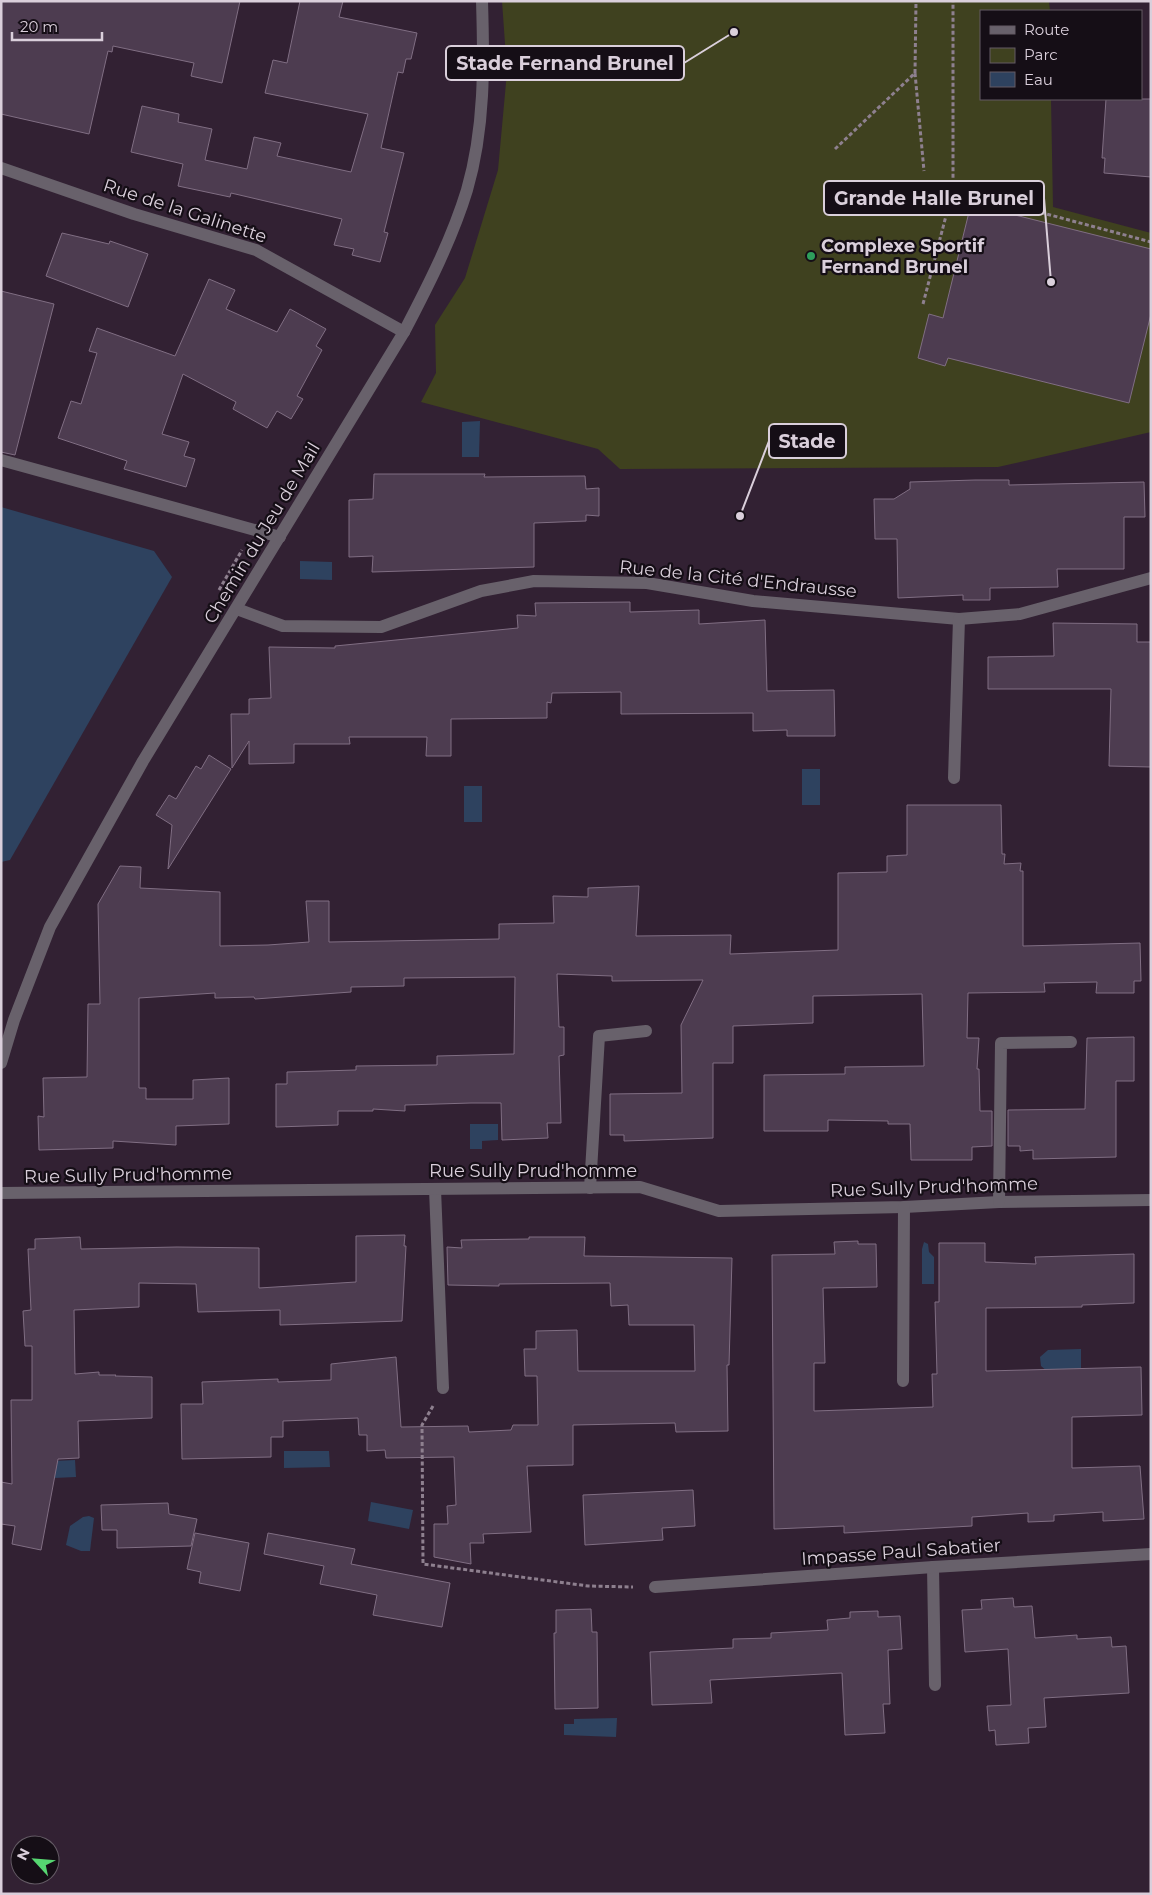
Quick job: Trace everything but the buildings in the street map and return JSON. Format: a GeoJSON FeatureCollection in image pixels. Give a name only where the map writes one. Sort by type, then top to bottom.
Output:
{"type":"FeatureCollection","features":[{"type":"Feature","properties":{"kind":"street","name":"Chemin du Jeu de Mail"},"geometry":{"type":"LineString","coordinates":[[2,1055],[50,927],[143,761],[404,332],[436,270],[467,189],[478,138],[484,60],[482,1]]}},
{"type":"Feature","properties":{"kind":"street","name":"Rue de la Galinette"},"geometry":{"type":"LineString","coordinates":[[1,168],[134,214],[256,250],[404,332]]}},
{"type":"Feature","properties":{"kind":"street"},"geometry":{"type":"LineString","coordinates":[[1,460],[280,537]]}},
{"type":"Feature","properties":{"kind":"street","name":"Rue de la Cité d'Endrausse"},"geometry":{"type":"LineString","coordinates":[[237,608],[283,626],[381,627],[481,591],[543,581],[647,583],[753,602],[959,619],[1020,614],[1151,578]]}},
{"type":"Feature","properties":{"kind":"street"},"geometry":{"type":"LineString","coordinates":[[954,778],[959,619]]}},
{"type":"Feature","properties":{"kind":"street"},"geometry":{"type":"LineString","coordinates":[[590,1188],[599,1036],[646,1031]]}},
{"type":"Feature","properties":{"kind":"street"},"geometry":{"type":"LineString","coordinates":[[1000,1202],[1001,1043],[1071,1042]]}},
{"type":"Feature","properties":{"kind":"street","name":"Rue Sully Prud'homme"},"geometry":{"type":"LineString","coordinates":[[1,1193],[640,1187],[719,1210],[1151,1200]]}},
{"type":"Feature","properties":{"kind":"street"},"geometry":{"type":"LineString","coordinates":[[434,1189],[443,1388]]}},
{"type":"Feature","properties":{"kind":"street"},"geometry":{"type":"LineString","coordinates":[[903,1381],[904,1207]]}},
{"type":"Feature","properties":{"kind":"street","name":"Impasse Paul Sabatier"},"geometry":{"type":"LineString","coordinates":[[655,1588],[933,1567],[1151,1554]]}},
{"type":"Feature","properties":{"kind":"street"},"geometry":{"type":"LineString","coordinates":[[933,1567],[935,1685]]}},
{"type":"Feature","properties":{"kind":"path"},"geometry":{"type":"LineString","coordinates":[[916,1],[915,73],[924,171]]}},
{"type":"Feature","properties":{"kind":"path"},"geometry":{"type":"LineString","coordinates":[[923,304],[953,189],[953,1]]}},
{"type":"Feature","properties":{"kind":"path"},"geometry":{"type":"LineString","coordinates":[[835,149],[915,73]]}},
{"type":"Feature","properties":{"kind":"path"},"geometry":{"type":"LineString","coordinates":[[953,189],[1151,242]]}},
{"type":"Feature","properties":{"kind":"path"},"geometry":{"type":"LineString","coordinates":[[443,1388],[422,1425],[423,1564],[588,1586],[655,1588]]}},
{"type":"Feature","properties":{"kind":"green space","name":"Complexe Sportif Fernand Brunel"},"geometry":{"type":"Polygon","coordinates":[[[502,1],[1049,1],[1050,10],[980,10],[980,100],[1051,100],[1053,207],[1151,233],[1151,432],[998,467],[620,469],[598,449],[421,402],[436,373],[435,325],[465,278],[498,170],[507,72],[502,1]]]}},
{"type":"Feature","properties":{"kind":"water"},"geometry":{"type":"Polygon","coordinates":[[[480,421],[479,457],[462,457],[462,422],[480,421]]]}},
{"type":"Feature","properties":{"kind":"water"},"geometry":{"type":"Polygon","coordinates":[[[1,507],[154,551],[172,577],[10,860],[1,862],[1,507]]]}},
{"type":"Feature","properties":{"kind":"water"},"geometry":{"type":"Polygon","coordinates":[[[300,561],[332,562],[332,580],[300,579],[300,561]]]}},
{"type":"Feature","properties":{"kind":"water"},"geometry":{"type":"Polygon","coordinates":[[[802,769],[820,769],[820,805],[802,805],[802,769]]]}},
{"type":"Feature","properties":{"kind":"water"},"geometry":{"type":"Polygon","coordinates":[[[464,786],[482,786],[482,822],[464,822],[464,786]]]}},
{"type":"Feature","properties":{"kind":"water"},"geometry":{"type":"Polygon","coordinates":[[[470,1124],[498,1124],[498,1140],[482,1141],[482,1149],[470,1149],[470,1124]]]}},
{"type":"Feature","properties":{"kind":"water"},"geometry":{"type":"Polygon","coordinates":[[[924,1242],[928,1244],[929,1252],[934,1257],[934,1284],[922,1284],[922,1249],[924,1242]]]}},
{"type":"Feature","properties":{"kind":"water"},"geometry":{"type":"Polygon","coordinates":[[[1081,1349],[1081,1371],[1048,1372],[1041,1366],[1040,1357],[1048,1350],[1081,1349]]]}},
{"type":"Feature","properties":{"kind":"water"},"geometry":{"type":"Polygon","coordinates":[[[284,1451],[329,1451],[330,1467],[284,1468],[284,1451]]]}},
{"type":"Feature","properties":{"kind":"water"},"geometry":{"type":"Polygon","coordinates":[[[75,1460],[76,1477],[32,1479],[31,1462],[75,1460]]]}},
{"type":"Feature","properties":{"kind":"water"},"geometry":{"type":"Polygon","coordinates":[[[371,1502],[413,1510],[409,1529],[368,1521],[371,1502]]]}},
{"type":"Feature","properties":{"kind":"water"},"geometry":{"type":"Polygon","coordinates":[[[89,1516],[94,1518],[90,1551],[81,1551],[66,1545],[70,1526],[83,1517],[89,1516]]]}},
{"type":"Feature","properties":{"kind":"water"},"geometry":{"type":"Polygon","coordinates":[[[617,1718],[616,1737],[564,1735],[564,1724],[574,1724],[574,1719],[617,1718]]]}},
{"type":"Feature","properties":{"kind":"place","name":"Stade Fernand Brunel"},"geometry":{"type":"Point","coordinates":[734,32]}},
{"type":"Feature","properties":{"kind":"place","name":"Complexe Sportif Fernand Brunel"},"geometry":{"type":"Point","coordinates":[811,256]}},
{"type":"Feature","properties":{"kind":"place","name":"Grande Halle Brunel"},"geometry":{"type":"Point","coordinates":[1051,282]}},
{"type":"Feature","properties":{"kind":"place","name":"Stade"},"geometry":{"type":"Point","coordinates":[740,516]}}]}
